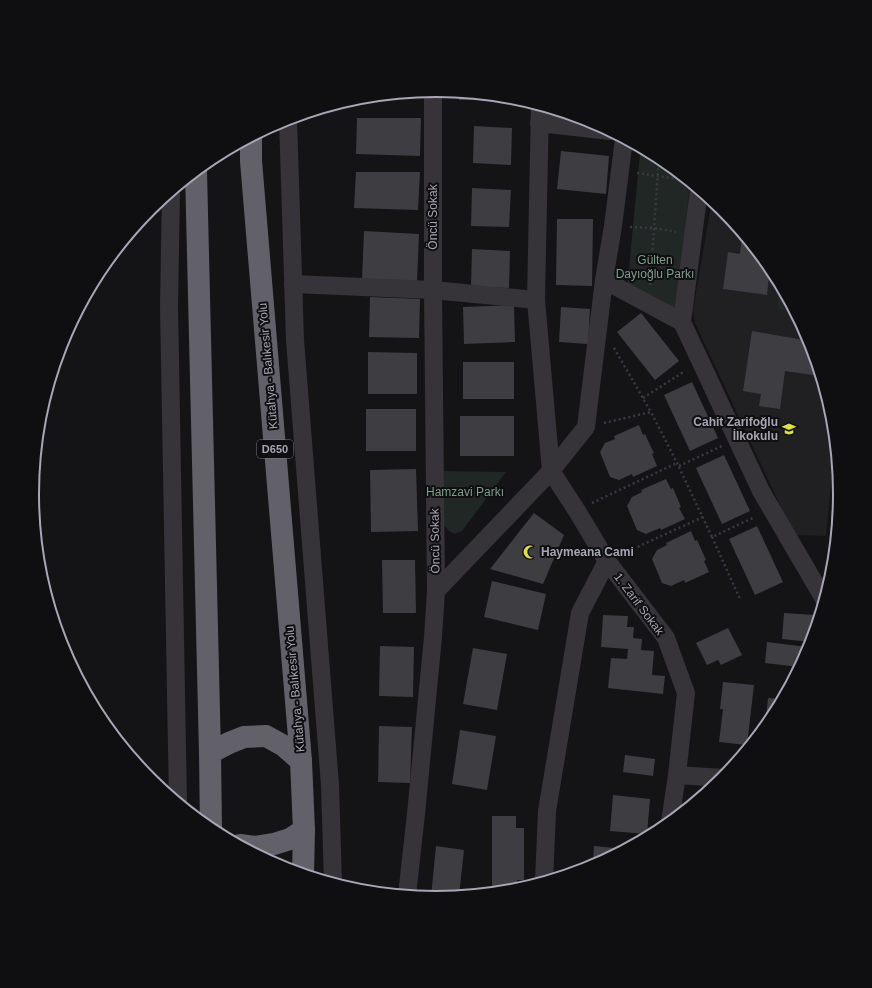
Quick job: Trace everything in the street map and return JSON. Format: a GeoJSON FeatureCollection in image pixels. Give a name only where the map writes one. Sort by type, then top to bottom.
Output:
{"type":"FeatureCollection","features":[{"type":"Feature","properties":{"kind":"highway","name":"Kütahya - Balıkesir Yolu"},"geometry":{"type":"LineString","coordinates":[[251,143],[251,161],[301,762],[304,830],[303,868]]}},
{"type":"Feature","properties":{"kind":"highway"},"geometry":{"type":"LineString","coordinates":[[196,177],[211,821]]}},
{"type":"Feature","properties":{"kind":"highway","name":"Kütahya - Balıkesir Yolu"},"geometry":{"type":"LineString","coordinates":[[210,753],[244,737],[266,736],[284,746],[301,762]]}},
{"type":"Feature","properties":{"kind":"highway"},"geometry":{"type":"LineString","coordinates":[[254,847],[274,844],[290,838],[304,830]]}},
{"type":"Feature","properties":{"kind":"street","name":"Öncü Sokak"},"geometry":{"type":"LineString","coordinates":[[408,890],[436,591],[433,97]]}},
{"type":"Feature","properties":{"kind":"street"},"geometry":{"type":"LineString","coordinates":[[540,111],[536,300],[551,471]]}},
{"type":"Feature","properties":{"kind":"street"},"geometry":{"type":"LineString","coordinates":[[539,123],[592,129]]}},
{"type":"Feature","properties":{"kind":"street"},"geometry":{"type":"LineString","coordinates":[[288,125],[295,340],[330,785],[333,877]]}},
{"type":"Feature","properties":{"kind":"street"},"geometry":{"type":"LineString","coordinates":[[436,591],[551,471],[586,427],[604,280],[613,226],[623,144]]}},
{"type":"Feature","properties":{"kind":"street"},"geometry":{"type":"LineString","coordinates":[[698,196],[682,322],[761,491],[820,592]]}},
{"type":"Feature","properties":{"kind":"street"},"geometry":{"type":"LineString","coordinates":[[171,199],[169,306],[178,795]]}},
{"type":"Feature","properties":{"kind":"street"},"geometry":{"type":"LineString","coordinates":[[604,280],[682,322]]}},
{"type":"Feature","properties":{"kind":"street"},"geometry":{"type":"LineString","coordinates":[[293,284],[433,290],[536,300]]}},
{"type":"Feature","properties":{"kind":"street","name":"1. Zarif Sokak"},"geometry":{"type":"LineString","coordinates":[[551,471],[577,510],[607,561],[666,638],[686,693],[671,814]]}},
{"type":"Feature","properties":{"kind":"street"},"geometry":{"type":"LineString","coordinates":[[544,876],[547,812],[580,613],[607,561]]}},
{"type":"Feature","properties":{"kind":"street"},"geometry":{"type":"LineString","coordinates":[[677,775],[714,777]]}},
{"type":"Feature","properties":{"kind":"path"},"geometry":{"type":"LineString","coordinates":[[655,289],[650,286],[658,165]]}},
{"type":"Feature","properties":{"kind":"path"},"geometry":{"type":"LineString","coordinates":[[620,172],[678,179]]}},
{"type":"Feature","properties":{"kind":"path"},"geometry":{"type":"LineString","coordinates":[[613,226],[654,228],[681,233]]}},
{"type":"Feature","properties":{"kind":"path"},"geometry":{"type":"LineString","coordinates":[[613,348],[651,412],[679,466],[740,599]]}},
{"type":"Feature","properties":{"kind":"path"},"geometry":{"type":"LineString","coordinates":[[643,398],[701,362]]}},
{"type":"Feature","properties":{"kind":"path"},"geometry":{"type":"LineString","coordinates":[[586,427],[651,412]]}},
{"type":"Feature","properties":{"kind":"path"},"geometry":{"type":"LineString","coordinates":[[679,466],[737,439]]}},
{"type":"Feature","properties":{"kind":"path"},"geometry":{"type":"LineString","coordinates":[[577,510],[677,463]]}},
{"type":"Feature","properties":{"kind":"path"},"geometry":{"type":"LineString","coordinates":[[712,537],[772,510]]}},
{"type":"Feature","properties":{"kind":"path"},"geometry":{"type":"LineString","coordinates":[[607,561],[703,517]]}},
{"type":"Feature","properties":{"kind":"shaded area","name":"Cahit Zarifoğlu İlkokulu"},"geometry":{"type":"Polygon","coordinates":[[[711,207],[751,252],[766,273],[792,318],[812,366],[830,442],[832,472],[826,536],[794,535],[695,323],[693,309],[711,207]]]}},
{"type":"Feature","properties":{"kind":"green space","name":"Gülten Dayıoğlu Parkı"},"geometry":{"type":"Polygon","coordinates":[[[640,154],[657,164],[689,189],[677,314],[627,288],[640,154]]]}},
{"type":"Feature","properties":{"kind":"green space"},"geometry":{"type":"Polygon","coordinates":[[[779,294],[788,311],[777,309],[779,294]]]}},
{"type":"Feature","properties":{"kind":"green space","name":"Hamzavi Parkı"},"geometry":{"type":"Polygon","coordinates":[[[444,471],[506,472],[462,531],[455,534],[449,531],[444,525],[444,471]]]}},
{"type":"Feature","properties":{"kind":"building"},"geometry":{"type":"Polygon","coordinates":[[[459,98],[488,100],[459,100],[459,98]]]}},
{"type":"Feature","properties":{"kind":"building"},"geometry":{"type":"Polygon","coordinates":[[[357,118],[421,118],[420,156],[356,154],[357,118]]]}},
{"type":"Feature","properties":{"kind":"building"},"geometry":{"type":"Polygon","coordinates":[[[474,126],[512,128],[511,165],[473,163],[474,126]]]}},
{"type":"Feature","properties":{"kind":"building"},"geometry":{"type":"Polygon","coordinates":[[[561,151],[609,156],[606,194],[557,189],[561,151]]]}},
{"type":"Feature","properties":{"kind":"building"},"geometry":{"type":"Polygon","coordinates":[[[356,172],[420,172],[418,210],[354,208],[356,172]]]}},
{"type":"Feature","properties":{"kind":"building"},"geometry":{"type":"Polygon","coordinates":[[[472,188],[511,190],[509,227],[471,226],[472,188]]]}},
{"type":"Feature","properties":{"kind":"building"},"geometry":{"type":"Polygon","coordinates":[[[557,219],[593,219],[592,286],[556,285],[557,219]]]}},
{"type":"Feature","properties":{"kind":"building"},"geometry":{"type":"Polygon","coordinates":[[[364,231],[419,234],[417,282],[362,279],[364,231]]]}},
{"type":"Feature","properties":{"kind":"building"},"geometry":{"type":"Polygon","coordinates":[[[741,241],[769,278],[767,295],[723,289],[728,252],[740,254],[741,241]]]}},
{"type":"Feature","properties":{"kind":"building"},"geometry":{"type":"Polygon","coordinates":[[[472,249],[510,251],[509,288],[471,287],[472,249]]]}},
{"type":"Feature","properties":{"kind":"building"},"geometry":{"type":"Polygon","coordinates":[[[370,297],[420,299],[419,338],[369,337],[370,297]]]}},
{"type":"Feature","properties":{"kind":"building"},"geometry":{"type":"Polygon","coordinates":[[[514,305],[515,342],[464,344],[463,307],[514,305]]]}},
{"type":"Feature","properties":{"kind":"building"},"geometry":{"type":"Polygon","coordinates":[[[561,307],[590,309],[588,344],[559,342],[561,307]]]}},
{"type":"Feature","properties":{"kind":"building"},"geometry":{"type":"Polygon","coordinates":[[[641,313],[679,361],[655,380],[617,332],[641,313]]]}},
{"type":"Feature","properties":{"kind":"building","name":"Cahit Zarifoğlu İlkokulu"},"geometry":{"type":"Polygon","coordinates":[[[752,331],[802,340],[815,375],[785,371],[780,409],[759,406],[761,394],[743,391],[752,331]]]}},
{"type":"Feature","properties":{"kind":"building"},"geometry":{"type":"Polygon","coordinates":[[[368,352],[417,353],[417,394],[368,394],[368,352]]]}},
{"type":"Feature","properties":{"kind":"building"},"geometry":{"type":"Polygon","coordinates":[[[463,362],[514,362],[514,399],[463,399],[463,362]]]}},
{"type":"Feature","properties":{"kind":"building"},"geometry":{"type":"Polygon","coordinates":[[[692,382],[718,438],[690,451],[664,395],[692,382]]]}},
{"type":"Feature","properties":{"kind":"building"},"geometry":{"type":"Polygon","coordinates":[[[366,409],[416,409],[416,451],[366,451],[366,409]]]}},
{"type":"Feature","properties":{"kind":"building"},"geometry":{"type":"Polygon","coordinates":[[[460,416],[514,416],[514,456],[460,456],[460,416]]]}},
{"type":"Feature","properties":{"kind":"building"},"geometry":{"type":"Polygon","coordinates":[[[639,425],[654,453],[652,454],[657,466],[633,477],[632,474],[619,480],[610,477],[600,452],[605,443],[615,439],[614,436],[639,425]]]}},
{"type":"Feature","properties":{"kind":"building"},"geometry":{"type":"Polygon","coordinates":[[[724,455],[750,511],[722,524],[696,468],[724,455]]]}},
{"type":"Feature","properties":{"kind":"building"},"geometry":{"type":"Polygon","coordinates":[[[416,469],[418,531],[371,532],[370,470],[416,469]]]}},
{"type":"Feature","properties":{"kind":"building"},"geometry":{"type":"Polygon","coordinates":[[[666,479],[671,489],[673,488],[681,507],[679,508],[685,519],[661,530],[660,528],[646,534],[637,530],[627,506],[632,497],[642,492],[641,490],[666,479]]]}},
{"type":"Feature","properties":{"kind":"building","name":"Haymeana Cami"},"geometry":{"type":"Polygon","coordinates":[[[534,513],[564,535],[543,584],[490,569],[534,513]]]}},
{"type":"Feature","properties":{"kind":"building"},"geometry":{"type":"Polygon","coordinates":[[[757,526],[783,582],[755,595],[729,539],[757,526]]]}},
{"type":"Feature","properties":{"kind":"building"},"geometry":{"type":"Polygon","coordinates":[[[691,531],[706,560],[704,561],[709,572],[685,583],[684,580],[671,586],[662,583],[652,559],[657,550],[667,545],[666,543],[691,531]]]}},
{"type":"Feature","properties":{"kind":"building"},"geometry":{"type":"Polygon","coordinates":[[[382,560],[415,560],[416,613],[383,613],[382,560]]]}},
{"type":"Feature","properties":{"kind":"building"},"geometry":{"type":"Polygon","coordinates":[[[492,581],[546,594],[538,630],[484,617],[492,581]]]}},
{"type":"Feature","properties":{"kind":"building"},"geometry":{"type":"Polygon","coordinates":[[[784,613],[814,615],[805,641],[782,639],[784,613]]]}},
{"type":"Feature","properties":{"kind":"building"},"geometry":{"type":"Polygon","coordinates":[[[603,615],[628,616],[627,627],[634,627],[633,638],[642,639],[641,650],[654,651],[652,675],[665,676],[663,694],[608,688],[611,658],[627,659],[628,649],[601,647],[603,615]]]}},
{"type":"Feature","properties":{"kind":"building"},"geometry":{"type":"Polygon","coordinates":[[[728,628],[742,655],[721,665],[718,660],[707,665],[696,643],[728,628]]]}},
{"type":"Feature","properties":{"kind":"building"},"geometry":{"type":"Polygon","coordinates":[[[767,642],[803,646],[794,666],[765,663],[767,642]]]}},
{"type":"Feature","properties":{"kind":"building"},"geometry":{"type":"Polygon","coordinates":[[[380,646],[414,647],[413,697],[379,696],[380,646]]]}},
{"type":"Feature","properties":{"kind":"building"},"geometry":{"type":"Polygon","coordinates":[[[473,648],[507,654],[497,710],[463,704],[473,648]]]}},
{"type":"Feature","properties":{"kind":"building"},"geometry":{"type":"Polygon","coordinates":[[[723,682],[754,685],[748,740],[744,745],[719,742],[723,709],[720,709],[723,682]]]}},
{"type":"Feature","properties":{"kind":"building"},"geometry":{"type":"Polygon","coordinates":[[[768,698],[776,699],[766,714],[768,698]]]}},
{"type":"Feature","properties":{"kind":"building"},"geometry":{"type":"Polygon","coordinates":[[[379,726],[412,727],[410,783],[378,782],[379,726]]]}},
{"type":"Feature","properties":{"kind":"building"},"geometry":{"type":"Polygon","coordinates":[[[460,730],[496,736],[487,790],[452,784],[460,730]]]}},
{"type":"Feature","properties":{"kind":"building"},"geometry":{"type":"Polygon","coordinates":[[[625,755],[655,759],[653,776],[623,772],[625,755]]]}},
{"type":"Feature","properties":{"kind":"building"},"geometry":{"type":"Polygon","coordinates":[[[613,795],[650,799],[647,830],[641,834],[610,831],[613,795]]]}},
{"type":"Feature","properties":{"kind":"building"},"geometry":{"type":"Polygon","coordinates":[[[492,816],[516,816],[516,828],[524,828],[524,880],[517,880],[517,882],[492,887],[492,816]]]}},
{"type":"Feature","properties":{"kind":"building"},"geometry":{"type":"Polygon","coordinates":[[[436,846],[464,850],[460,890],[432,891],[436,846]]]}},
{"type":"Feature","properties":{"kind":"building"},"geometry":{"type":"Polygon","coordinates":[[[594,846],[616,848],[612,850],[593,859],[594,846]]]}},
{"type":"Feature","properties":{"kind":"place","name":"Cahit Zarifoğlu İlkokulu"},"geometry":{"type":"Point","coordinates":[789,429]}},
{"type":"Feature","properties":{"kind":"place","name":"Haymeana Cami"},"geometry":{"type":"Point","coordinates":[530,552]}}]}
